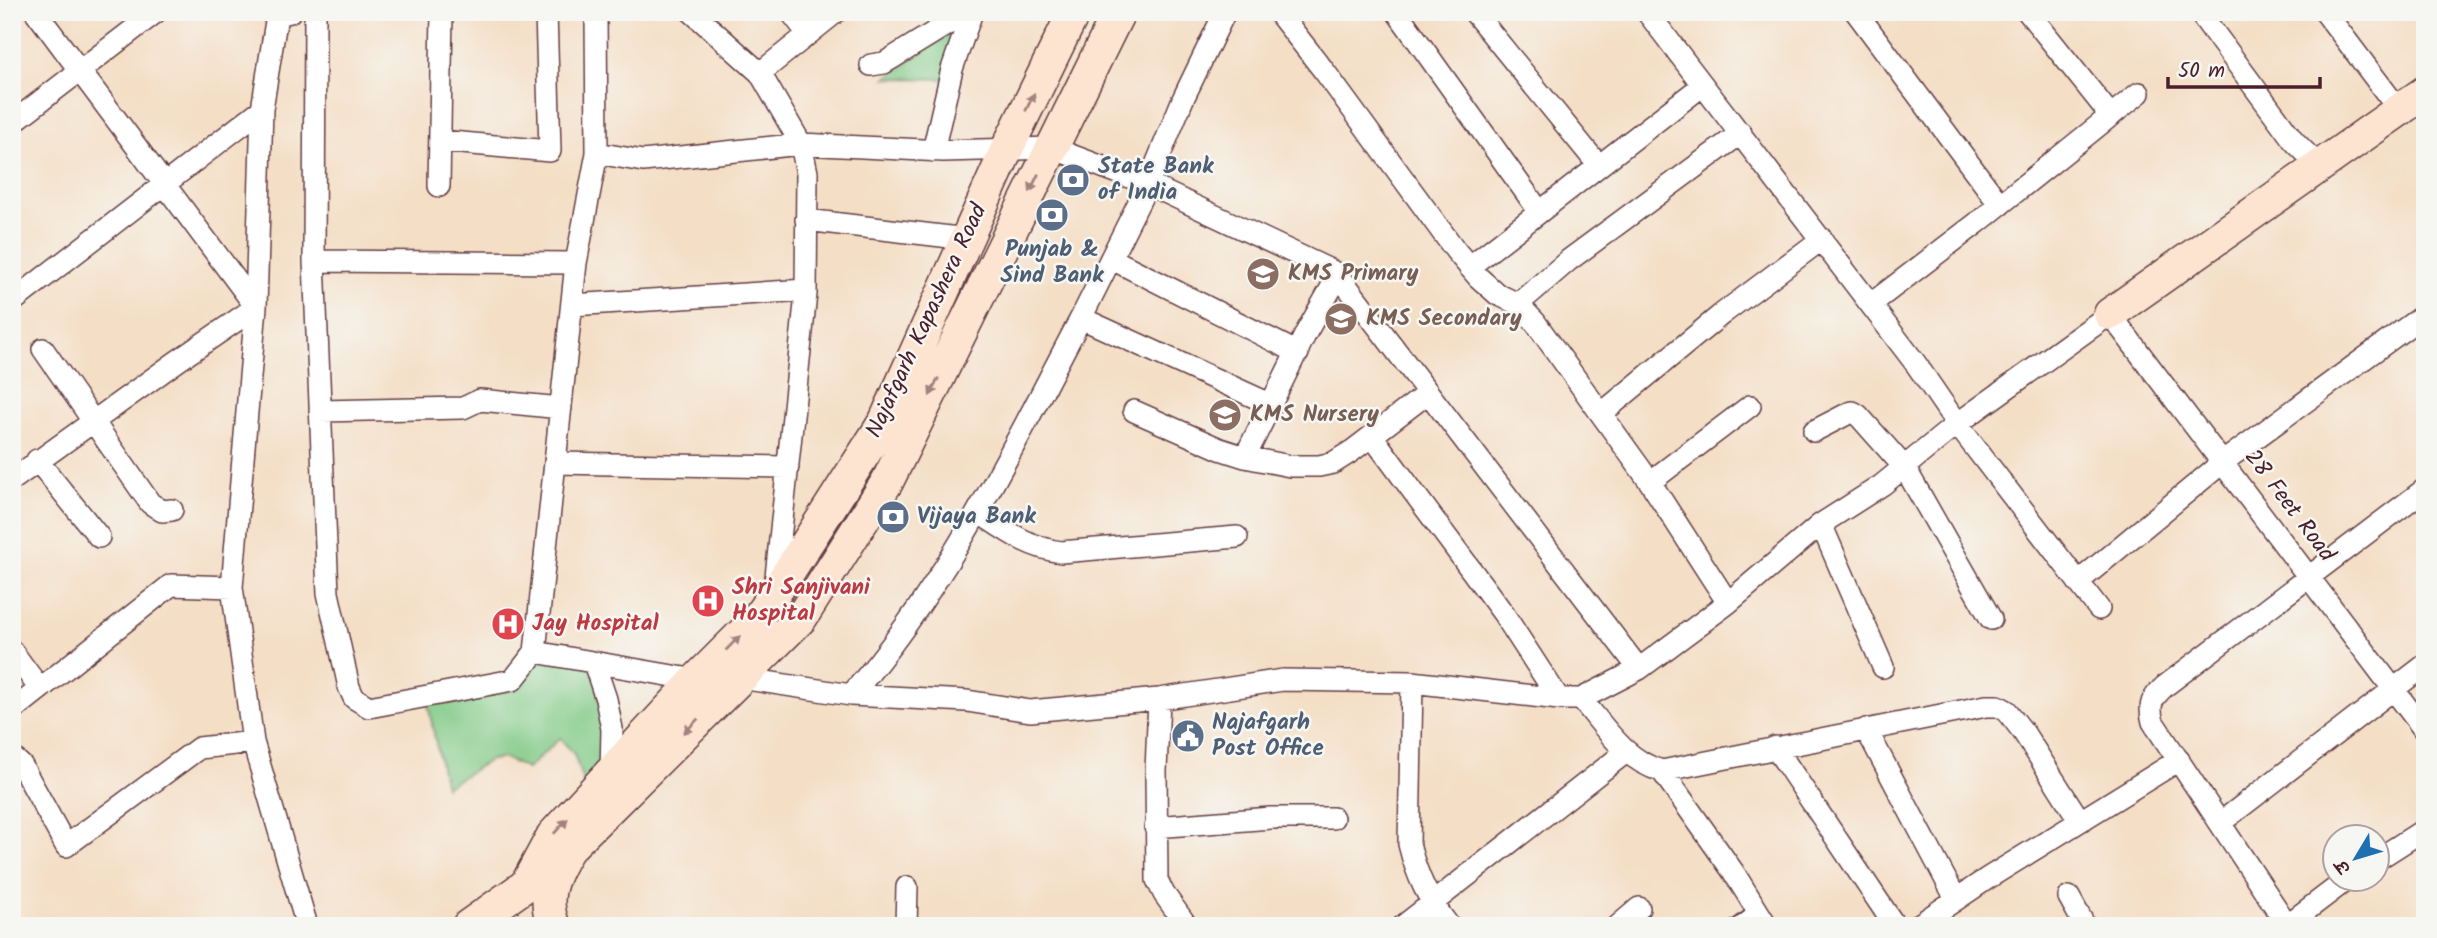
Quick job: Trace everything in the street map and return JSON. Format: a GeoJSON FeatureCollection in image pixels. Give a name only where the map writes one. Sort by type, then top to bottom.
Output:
{"type":"FeatureCollection","features":[{"type":"Feature","properties":{"kind":"main road","name":"Najafgarh Kapashera Road"},"geometry":{"type":"LineString","coordinates":[[537,887],[553,835],[696,680],[757,619],[885,421],[1007,149],[1074,12]]}},
{"type":"Feature","properties":{"kind":"main road","name":"Najafgarh Kapashera Road"},"geometry":{"type":"LineString","coordinates":[[537,887],[568,849],[801,618],[887,482],[1119,12]]}},
{"type":"Feature","properties":{"kind":"main road"},"geometry":{"type":"LineString","coordinates":[[2110,314],[2425,92]]}},
{"type":"Feature","properties":{"kind":"main road"},"geometry":{"type":"LineString","coordinates":[[468,926],[537,887]]}},
{"type":"Feature","properties":{"kind":"main road"},"geometry":{"type":"LineString","coordinates":[[531,926],[537,887]]}},
{"type":"Feature","properties":{"kind":"main road"},"geometry":{"type":"LineString","coordinates":[[537,887],[554,926]]}},
{"type":"Feature","properties":{"kind":"street"},"geometry":{"type":"LineString","coordinates":[[12,123],[156,12]]}},
{"type":"Feature","properties":{"kind":"street"},"geometry":{"type":"LineString","coordinates":[[315,12],[314,261],[328,593],[349,687],[354,698],[369,707],[513,680],[535,652],[576,262],[597,153],[596,12]]}},
{"type":"Feature","properties":{"kind":"street"},"geometry":{"type":"LineString","coordinates":[[439,186],[442,12]]}},
{"type":"Feature","properties":{"kind":"street"},"geometry":{"type":"LineString","coordinates":[[440,141],[550,151],[546,12]]}},
{"type":"Feature","properties":{"kind":"street"},"geometry":{"type":"LineString","coordinates":[[692,12],[760,73],[801,144],[807,173],[806,290],[775,593]]}},
{"type":"Feature","properties":{"kind":"street"},"geometry":{"type":"LineString","coordinates":[[791,12],[808,34]]}},
{"type":"Feature","properties":{"kind":"street"},"geometry":{"type":"LineString","coordinates":[[760,73],[836,12]]}},
{"type":"Feature","properties":{"kind":"street"},"geometry":{"type":"LineString","coordinates":[[872,65],[894,58],[967,12]]}},
{"type":"Feature","properties":{"kind":"street"},"geometry":{"type":"LineString","coordinates":[[933,151],[953,69],[972,12]]}},
{"type":"Feature","properties":{"kind":"street"},"geometry":{"type":"LineString","coordinates":[[851,695],[883,659],[978,512],[1112,259],[1225,12]]}},
{"type":"Feature","properties":{"kind":"street"},"geometry":{"type":"LineString","coordinates":[[1279,12],[1469,267],[1497,294],[1518,304],[1535,322],[1650,482],[1728,603]]}},
{"type":"Feature","properties":{"kind":"street"},"geometry":{"type":"LineString","coordinates":[[1397,12],[1539,211]]}},
{"type":"Feature","properties":{"kind":"street"},"geometry":{"type":"LineString","coordinates":[[1474,12],[1599,166]]}},
{"type":"Feature","properties":{"kind":"street"},"geometry":{"type":"LineString","coordinates":[[1647,12],[1916,363],[1957,425],[2099,609]]}},
{"type":"Feature","properties":{"kind":"street"},"geometry":{"type":"LineString","coordinates":[[1856,12],[2000,205]]}},
{"type":"Feature","properties":{"kind":"street"},"geometry":{"type":"LineString","coordinates":[[2028,12],[2111,116]]}},
{"type":"Feature","properties":{"kind":"street"},"geometry":{"type":"LineString","coordinates":[[2199,12],[2282,126],[2319,166]]}},
{"type":"Feature","properties":{"kind":"street"},"geometry":{"type":"LineString","coordinates":[[2325,12],[2399,110]]}},
{"type":"Feature","properties":{"kind":"street"},"geometry":{"type":"LineString","coordinates":[[39,13],[256,307]]}},
{"type":"Feature","properties":{"kind":"street"},"geometry":{"type":"LineString","coordinates":[[280,13],[262,108],[256,307],[232,587],[254,742],[307,926]]}},
{"type":"Feature","properties":{"kind":"street"},"geometry":{"type":"LineString","coordinates":[[1469,267],[1703,85]]}},
{"type":"Feature","properties":{"kind":"street"},"geometry":{"type":"LineString","coordinates":[[1871,304],[2139,93]]}},
{"type":"Feature","properties":{"kind":"street"},"geometry":{"type":"LineString","coordinates":[[12,302],[262,108]]}},
{"type":"Feature","properties":{"kind":"street"},"geometry":{"type":"LineString","coordinates":[[1518,304],[1569,260],[1741,133]]}},
{"type":"Feature","properties":{"kind":"street"},"geometry":{"type":"LineString","coordinates":[[597,153],[643,161],[801,144],[933,151],[1052,148],[1148,184],[1332,271],[1429,393],[1639,669]]}},
{"type":"Feature","properties":{"kind":"street"},"geometry":{"type":"LineString","coordinates":[[806,220],[967,239]]}},
{"type":"Feature","properties":{"kind":"street"},"geometry":{"type":"LineString","coordinates":[[1601,414],[1723,314],[1822,239]]}},
{"type":"Feature","properties":{"kind":"street"},"geometry":{"type":"LineString","coordinates":[[1112,259],[1298,353]]}},
{"type":"Feature","properties":{"kind":"street"},"geometry":{"type":"LineString","coordinates":[[314,261],[576,262]]}},
{"type":"Feature","properties":{"kind":"street"},"geometry":{"type":"LineString","coordinates":[[1245,457],[1338,276]]}},
{"type":"Feature","properties":{"kind":"street"},"geometry":{"type":"LineString","coordinates":[[572,304],[806,290]]}},
{"type":"Feature","properties":{"kind":"street"},"geometry":{"type":"LineString","coordinates":[[12,480],[256,307]]}},
{"type":"Feature","properties":{"kind":"street"},"geometry":{"type":"LineString","coordinates":[[740,678],[851,695],[967,701],[1030,711],[1159,699],[1283,680],[1412,682],[1559,699],[1581,699],[1639,669],[1728,603],[1821,524],[1882,485],[1957,425],[2110,314]]}},
{"type":"Feature","properties":{"kind":"street","name":"28 Feet Road"},"geometry":{"type":"LineString","coordinates":[[2110,314],[2425,731]]}},
{"type":"Feature","properties":{"kind":"street"},"geometry":{"type":"LineString","coordinates":[[2078,582],[2223,462],[2425,314]]}},
{"type":"Feature","properties":{"kind":"street"},"geometry":{"type":"LineString","coordinates":[[1081,318],[1272,405]]}},
{"type":"Feature","properties":{"kind":"street"},"geometry":{"type":"LineString","coordinates":[[43,349],[150,503],[162,511],[172,510]]}},
{"type":"Feature","properties":{"kind":"street"},"geometry":{"type":"LineString","coordinates":[[1134,411],[1220,449],[1245,457],[1290,466],[1319,466],[1333,463],[1429,393]]}},
{"type":"Feature","properties":{"kind":"street"},"geometry":{"type":"LineString","coordinates":[[320,411],[463,408],[480,400],[561,408]]}},
{"type":"Feature","properties":{"kind":"street"},"geometry":{"type":"LineString","coordinates":[[1650,482],[1750,406]]}},
{"type":"Feature","properties":{"kind":"street"},"geometry":{"type":"LineString","coordinates":[[1814,431],[1853,412],[1905,468],[1991,619]]}},
{"type":"Feature","properties":{"kind":"street"},"geometry":{"type":"LineString","coordinates":[[1372,436],[1503,613],[1559,699]]}},
{"type":"Feature","properties":{"kind":"street"},"geometry":{"type":"LineString","coordinates":[[37,460],[99,537]]}},
{"type":"Feature","properties":{"kind":"street"},"geometry":{"type":"LineString","coordinates":[[555,463],[788,467]]}},
{"type":"Feature","properties":{"kind":"street"},"geometry":{"type":"LineString","coordinates":[[2331,892],[2288,925],[2153,722],[2149,707],[2153,696],[2425,489]]}},
{"type":"Feature","properties":{"kind":"street"},"geometry":{"type":"LineString","coordinates":[[978,512],[1025,542],[1061,552],[1237,537]]}},
{"type":"Feature","properties":{"kind":"street"},"geometry":{"type":"LineString","coordinates":[[1821,524],[1883,667]]}},
{"type":"Feature","properties":{"kind":"street"},"geometry":{"type":"LineString","coordinates":[[12,711],[171,585],[232,587]]}},
{"type":"Feature","properties":{"kind":"street"},"geometry":{"type":"LineString","coordinates":[[12,651],[40,689]]}},
{"type":"Feature","properties":{"kind":"street"},"geometry":{"type":"LineString","coordinates":[[535,652],[696,680]]}},
{"type":"Feature","properties":{"kind":"street"},"geometry":{"type":"LineString","coordinates":[[594,663],[606,699],[612,730],[611,774]]}},
{"type":"Feature","properties":{"kind":"street"},"geometry":{"type":"LineString","coordinates":[[2220,823],[2425,665]]}},
{"type":"Feature","properties":{"kind":"street"},"geometry":{"type":"LineString","coordinates":[[1412,682],[1409,844],[1415,869],[1432,904],[1449,926]]}},
{"type":"Feature","properties":{"kind":"street"},"geometry":{"type":"LineString","coordinates":[[1159,699],[1155,827],[1157,880],[1187,926]]}},
{"type":"Feature","properties":{"kind":"street"},"geometry":{"type":"LineString","coordinates":[[1581,699],[1626,752],[1647,766],[1662,771],[1866,729],[1998,706],[2007,710],[2024,733],[2080,821]]}},
{"type":"Feature","properties":{"kind":"street"},"geometry":{"type":"LineString","coordinates":[[1866,729],[1956,899]]}},
{"type":"Feature","properties":{"kind":"street"},"geometry":{"type":"LineString","coordinates":[[12,757],[22,765],[66,846],[199,748],[254,742]]}},
{"type":"Feature","properties":{"kind":"street"},"geometry":{"type":"LineString","coordinates":[[1775,747],[1895,926]]}},
{"type":"Feature","properties":{"kind":"street"},"geometry":{"type":"LineString","coordinates":[[1403,926],[1626,752]]}},
{"type":"Feature","properties":{"kind":"street"},"geometry":{"type":"LineString","coordinates":[[1917,926],[2179,760]]}},
{"type":"Feature","properties":{"kind":"street"},"geometry":{"type":"LineString","coordinates":[[1662,771],[1734,873],[1762,918]]}},
{"type":"Feature","properties":{"kind":"street"},"geometry":{"type":"LineString","coordinates":[[1155,827],[1271,818],[1333,817]]}},
{"type":"Feature","properties":{"kind":"street"},"geometry":{"type":"LineString","coordinates":[[2392,850],[2425,829]]}},
{"type":"Feature","properties":{"kind":"street"},"geometry":{"type":"LineString","coordinates":[[906,926],[907,887]]}},
{"type":"Feature","properties":{"kind":"street"},"geometry":{"type":"LineString","coordinates":[[2069,897],[2085,926]]}},
{"type":"Feature","properties":{"kind":"street"},"geometry":{"type":"LineString","coordinates":[[1618,926],[1639,908]]}},
{"type":"Feature","properties":{"kind":"lane"},"geometry":{"type":"LineString","coordinates":[[1735,926],[1762,918]]}},
{"type":"Feature","properties":{"kind":"green space"},"geometry":{"type":"Polygon","coordinates":[[[969,19],[947,79],[886,78],[969,19]]]}},
{"type":"Feature","properties":{"kind":"green space"},"geometry":{"type":"Polygon","coordinates":[[[535,655],[593,665],[611,766],[586,790],[574,754],[560,738],[527,769],[504,758],[490,760],[445,787],[427,699],[514,682],[535,655]]]}},
{"type":"Feature","properties":{"kind":"place","name":"State Bank of India"},"geometry":{"type":"Point","coordinates":[1073,180]}},
{"type":"Feature","properties":{"kind":"place","name":"Punjab & Sind Bank"},"geometry":{"type":"Point","coordinates":[1052,215]}},
{"type":"Feature","properties":{"kind":"place","name":"KMS Primary"},"geometry":{"type":"Point","coordinates":[1263,274]}},
{"type":"Feature","properties":{"kind":"place","name":"KMS Secondary"},"geometry":{"type":"Point","coordinates":[1341,319]}},
{"type":"Feature","properties":{"kind":"place","name":"KMS Nursery"},"geometry":{"type":"Point","coordinates":[1225,415]}},
{"type":"Feature","properties":{"kind":"place","name":"Vijaya Bank"},"geometry":{"type":"Point","coordinates":[893,517]}},
{"type":"Feature","properties":{"kind":"place","name":"Shri Sanjivani Hospital"},"geometry":{"type":"Point","coordinates":[708,601]}},
{"type":"Feature","properties":{"kind":"place","name":"Jay Hospital"},"geometry":{"type":"Point","coordinates":[508,624]}},
{"type":"Feature","properties":{"kind":"place","name":"Najafgarh Post Office"},"geometry":{"type":"Point","coordinates":[1188,736]}}]}
